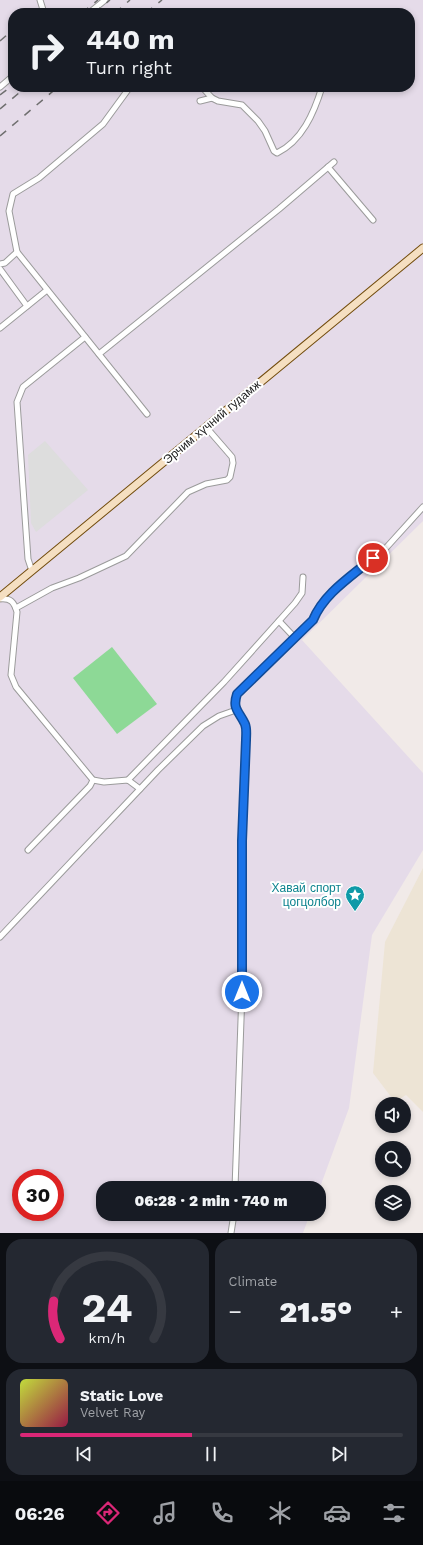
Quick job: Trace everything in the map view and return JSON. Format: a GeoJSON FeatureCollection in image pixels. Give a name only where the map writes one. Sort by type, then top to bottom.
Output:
{"type":"FeatureCollection","features":[{"type":"Feature","properties":{"kind":"main road","name":"Эрчим хүчний гудамж"},"geometry":{"type":"LineString","coordinates":[[0,598],[423,248]]}},
{"type":"Feature","properties":{"kind":"street"},"geometry":{"type":"LineString","coordinates":[[95,8],[105,0]]}},
{"type":"Feature","properties":{"kind":"street"},"geometry":{"type":"LineString","coordinates":[[0,87],[8,80]]}},
{"type":"Feature","properties":{"kind":"street"},"geometry":{"type":"LineString","coordinates":[[126,92],[103,124],[39,178],[13,194],[9,211],[17,252],[147,414]]}},
{"type":"Feature","properties":{"kind":"street"},"geometry":{"type":"LineString","coordinates":[[207,92],[212,98],[218,101],[242,105],[265,131],[274,151],[277,153],[286,149],[306,126],[317,105],[321,92]]}},
{"type":"Feature","properties":{"kind":"street"},"geometry":{"type":"LineString","coordinates":[[200,101],[212,98]]}},
{"type":"Feature","properties":{"kind":"street"},"geometry":{"type":"LineString","coordinates":[[99,354],[279,209],[334,162]]}},
{"type":"Feature","properties":{"kind":"street"},"geometry":{"type":"LineString","coordinates":[[328,167],[373,220]]}},
{"type":"Feature","properties":{"kind":"street"},"geometry":{"type":"LineString","coordinates":[[0,264],[5,263],[17,252]]}},
{"type":"Feature","properties":{"kind":"street"},"geometry":{"type":"LineString","coordinates":[[0,269],[27,306]]}},
{"type":"Feature","properties":{"kind":"street"},"geometry":{"type":"LineString","coordinates":[[0,328],[47,290]]}},
{"type":"Feature","properties":{"kind":"street"},"geometry":{"type":"LineString","coordinates":[[32,571],[28,559],[16,402],[23,387],[85,337]]}},
{"type":"Feature","properties":{"kind":"street"},"geometry":{"type":"LineString","coordinates":[[16,608],[52,588],[79,578],[126,556],[188,492],[206,484],[227,480],[230,477],[233,463],[232,457],[206,427]]}},
{"type":"Feature","properties":{"kind":"street"},"geometry":{"type":"LineString","coordinates":[[235,1181],[242,992],[242,841],[246,740],[246,726],[236,710],[235,702],[237,694],[313,620],[319,607],[327,597],[385,549],[423,506]]}},
{"type":"Feature","properties":{"kind":"street"},"geometry":{"type":"LineString","coordinates":[[0,598],[9,599],[13,602],[16,608],[17,622],[11,675],[16,687],[93,780],[104,782],[128,780],[224,682],[302,593],[303,577]]}},
{"type":"Feature","properties":{"kind":"street"},"geometry":{"type":"LineString","coordinates":[[279,621],[295,638]]}},
{"type":"Feature","properties":{"kind":"street"},"geometry":{"type":"LineString","coordinates":[[0,937],[203,726],[219,716],[236,710]]}},
{"type":"Feature","properties":{"kind":"street"},"geometry":{"type":"LineString","coordinates":[[28,850],[90,786],[93,780]]}},
{"type":"Feature","properties":{"kind":"street"},"geometry":{"type":"LineString","coordinates":[[128,780],[140,790]]}},
{"type":"Feature","properties":{"kind":"street"},"geometry":{"type":"LineString","coordinates":[[231,1233],[233,1221]]}},
{"type":"Feature","properties":{"kind":"shaded area"},"geometry":{"type":"Polygon","coordinates":[[[0,0],[423,0],[423,521],[302,640],[423,773],[423,850],[372,935],[349,1108],[322,1181],[96,1181],[96,1221],[307,1221],[303,1233],[0,1233],[0,0]]]}},
{"type":"Feature","properties":{"kind":"shaded area"},"geometry":{"type":"Polygon","coordinates":[[[45,441],[88,490],[36,532],[31,523],[28,455],[45,441]]]}},
{"type":"Feature","properties":{"kind":"shaded area"},"geometry":{"type":"Polygon","coordinates":[[[423,868],[423,1112],[411,1100],[411,1097],[406,1095],[403,1097],[391,1097],[373,1073],[385,942],[423,868]]]}},
{"type":"Feature","properties":{"kind":"green space"},"geometry":{"type":"Polygon","coordinates":[[[112,647],[157,704],[117,734],[73,678],[112,647]]]}},
{"type":"Feature","properties":{"kind":"railway"},"geometry":{"type":"LineString","coordinates":[[88,8],[98,0]]}},
{"type":"Feature","properties":{"kind":"railway"},"geometry":{"type":"LineString","coordinates":[[100,8],[110,0]]}},
{"type":"Feature","properties":{"kind":"railway"},"geometry":{"type":"LineString","coordinates":[[121,8],[130,0]]}},
{"type":"Feature","properties":{"kind":"railway"},"geometry":{"type":"LineString","coordinates":[[152,8],[162,0]]}},
{"type":"Feature","properties":{"kind":"railway"},"geometry":{"type":"LineString","coordinates":[[0,41],[8,34]]}},
{"type":"Feature","properties":{"kind":"railway"},"geometry":{"type":"LineString","coordinates":[[0,95],[8,89]]}},
{"type":"Feature","properties":{"kind":"railway"},"geometry":{"type":"LineString","coordinates":[[0,109],[20,92]]}},
{"type":"Feature","properties":{"kind":"railway"},"geometry":{"type":"LineString","coordinates":[[0,136],[52,92]]}},
{"type":"Feature","properties":{"kind":"place","name":"Хавай спорт цогцолбор"},"geometry":{"type":"Point","coordinates":[355,912]}},
{"type":"Feature","properties":{"kind":"route"},"geometry":{"type":"LineString","coordinates":[[242,992],[242,841],[246,726],[236,710],[235,702],[237,694],[313,620],[321,604],[327,597],[373,558]]}}]}
